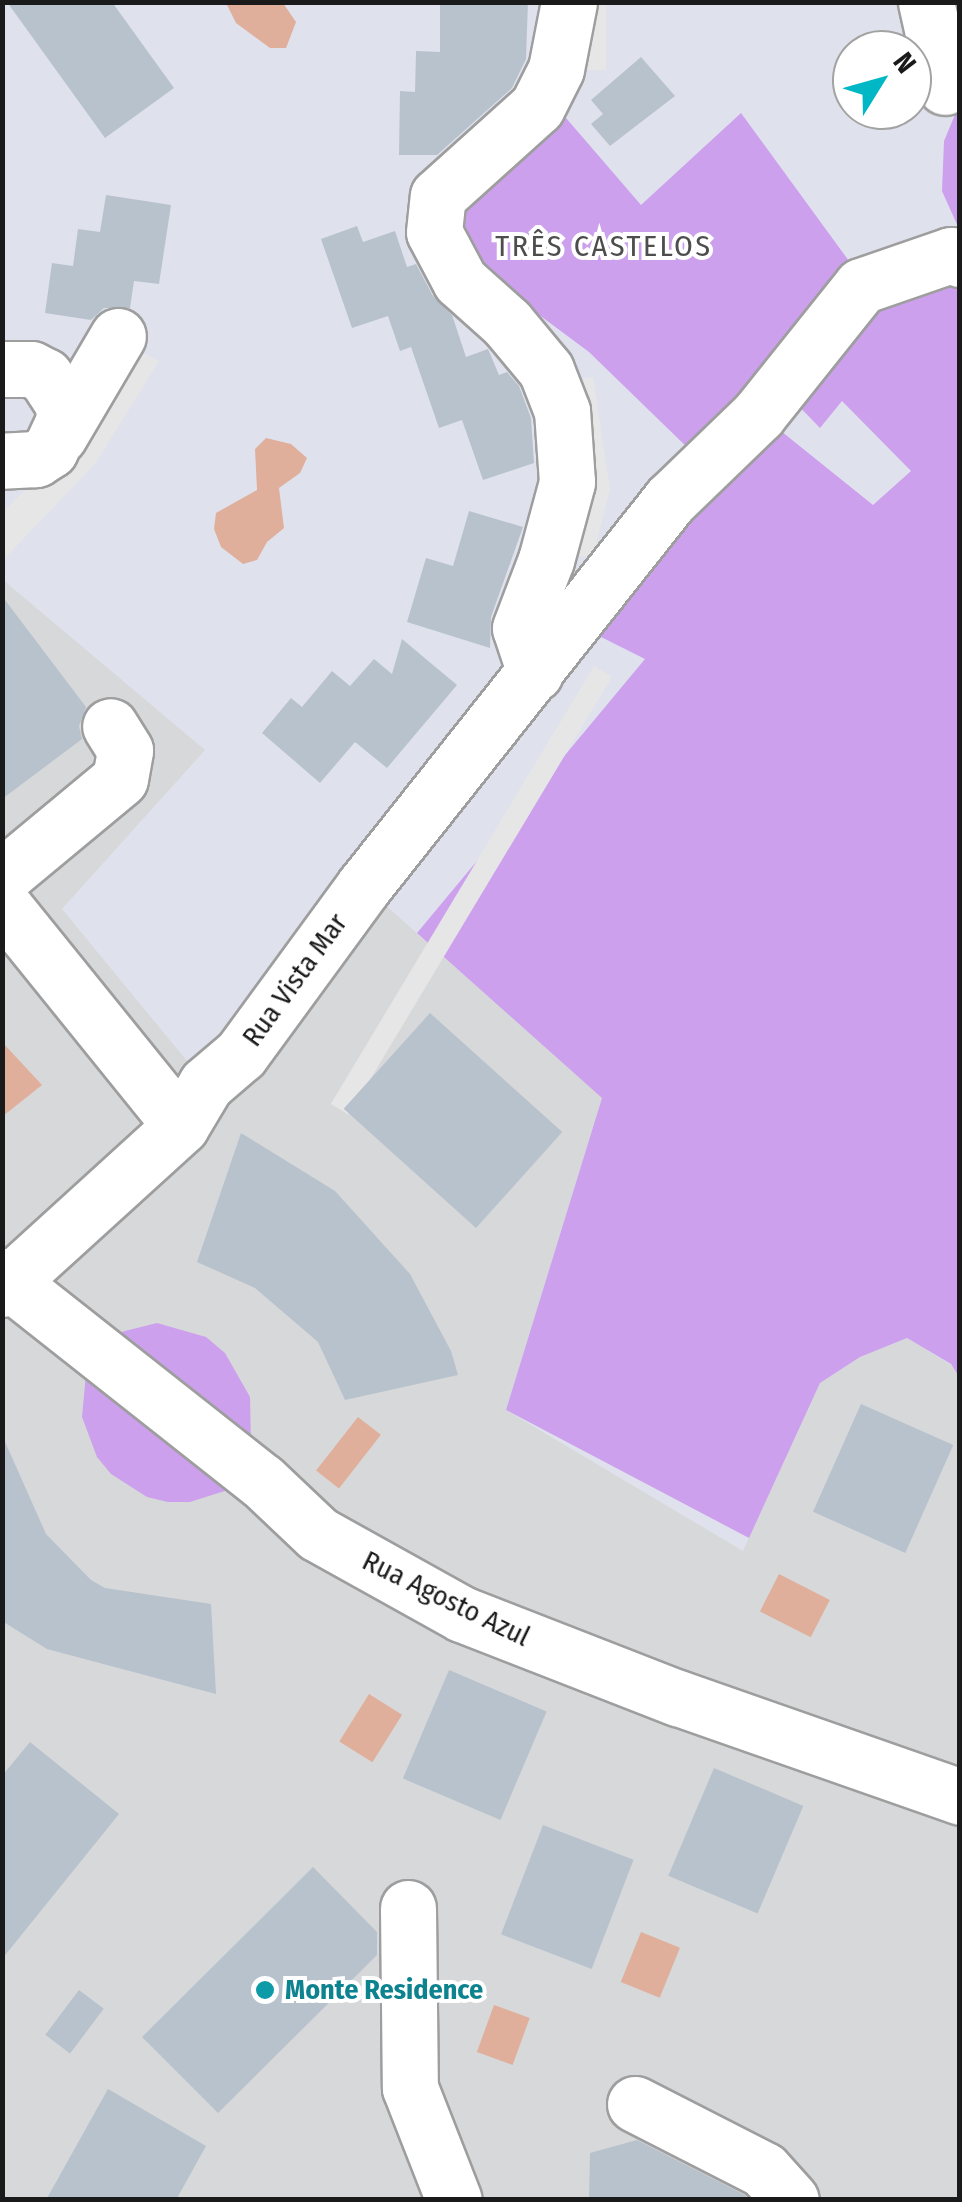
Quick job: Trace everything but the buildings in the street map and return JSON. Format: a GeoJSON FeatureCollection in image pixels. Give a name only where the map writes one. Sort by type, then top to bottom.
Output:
{"type":"FeatureCollection","features":[{"type":"Feature","properties":{"kind":"street"},"geometry":{"type":"LineString","coordinates":[[547,658],[520,628],[546,560],[566,482],[562,411],[546,370],[507,324],[460,281],[434,232],[438,196],[537,107],[556,69],[569,2]]}},
{"type":"Feature","properties":{"kind":"street"},"geometry":{"type":"LineString","coordinates":[[926,2],[945,87]]}},
{"type":"Feature","properties":{"kind":"street","name":"Rua Vista Mar"},"geometry":{"type":"LineString","coordinates":[[5,1283],[182,1126],[206,1084],[241,1054],[364,886],[671,499],[758,415],[861,286],[952,255],[960,259]]}},
{"type":"Feature","properties":{"kind":"street"},"geometry":{"type":"LineString","coordinates":[[23,463],[118,336]]}},
{"type":"Feature","properties":{"kind":"street"},"geometry":{"type":"LineString","coordinates":[[23,463],[63,404],[56,388],[26,354]]}},
{"type":"Feature","properties":{"kind":"street"},"geometry":{"type":"LineString","coordinates":[[110,726],[124,750],[120,779],[6,900],[182,1126]]}},
{"type":"Feature","properties":{"kind":"street","name":"Rua Agosto Azul"},"geometry":{"type":"LineString","coordinates":[[5,1283],[262,1481],[318,1534],[448,1606],[678,1698],[960,1797]]}},
{"type":"Feature","properties":{"kind":"street"},"geometry":{"type":"LineString","coordinates":[[408,1908],[410,2088],[454,2200]]}},
{"type":"Feature","properties":{"kind":"street"},"geometry":{"type":"LineString","coordinates":[[635,2104],[764,2170],[791,2200]]}},
{"type":"Feature","properties":{"kind":"shaded area"},"geometry":{"type":"Polygon","coordinates":[[[226,3],[283,3],[296,22],[286,48],[270,48],[236,23],[226,3]]]}},
{"type":"Feature","properties":{"kind":"shaded area"},"geometry":{"type":"Polygon","coordinates":[[[576,3],[606,3],[606,70],[576,70],[576,3]]]}},
{"type":"Feature","properties":{"kind":"shaded area"},"geometry":{"type":"Polygon","coordinates":[[[959,105],[959,229],[942,191],[944,141],[959,105]]]}},
{"type":"Feature","properties":{"kind":"shaded area"},"geometry":{"type":"Polygon","coordinates":[[[560,111],[641,205],[741,113],[857,272],[694,454],[589,352],[476,268],[455,217],[560,111]]]}},
{"type":"Feature","properties":{"kind":"shaded area"},"geometry":{"type":"Polygon","coordinates":[[[942,277],[959,287],[959,1377],[951,1364],[907,1338],[860,1357],[820,1383],[749,1538],[506,1410],[602,1098],[417,933],[645,659],[583,628],[766,419],[873,505],[911,471],[842,401],[820,428],[788,395],[902,282],[942,277]]]}},
{"type":"Feature","properties":{"kind":"shaded area"},"geometry":{"type":"Polygon","coordinates":[[[129,346],[159,361],[95,464],[3,560],[3,512],[70,445],[129,346]]]}},
{"type":"Feature","properties":{"kind":"shaded area"},"geometry":{"type":"Polygon","coordinates":[[[593,377],[610,489],[592,559],[566,551],[559,383],[593,377]]]}},
{"type":"Feature","properties":{"kind":"shaded area"},"geometry":{"type":"Polygon","coordinates":[[[266,438],[291,444],[307,458],[300,473],[279,488],[284,528],[267,542],[257,560],[243,564],[221,547],[214,529],[216,513],[257,490],[255,449],[266,438]]]}},
{"type":"Feature","properties":{"kind":"shaded area"},"geometry":{"type":"Polygon","coordinates":[[[2,579],[205,750],[62,909],[206,1084],[364,886],[602,1098],[506,1410],[743,1551],[820,1383],[860,1357],[907,1338],[951,1365],[959,1377],[959,2199],[3,2199],[2,579]]]}},
{"type":"Feature","properties":{"kind":"shaded area"},"geometry":{"type":"Polygon","coordinates":[[[594,666],[612,677],[349,1115],[331,1104],[594,666]]]}},
{"type":"Feature","properties":{"kind":"shaded area"},"geometry":{"type":"Polygon","coordinates":[[[3,1043],[42,1085],[3,1116],[3,1043]]]}},
{"type":"Feature","properties":{"kind":"shaded area"},"geometry":{"type":"Polygon","coordinates":[[[157,1323],[206,1337],[225,1353],[250,1397],[251,1447],[109,1335],[157,1323]]]}},
{"type":"Feature","properties":{"kind":"shaded area"},"geometry":{"type":"Polygon","coordinates":[[[86,1374],[231,1489],[190,1502],[168,1502],[147,1497],[111,1474],[97,1457],[82,1417],[86,1374]]]}},
{"type":"Feature","properties":{"kind":"shaded area"},"geometry":{"type":"Polygon","coordinates":[[[358,1417],[381,1435],[339,1488],[316,1471],[358,1417]]]}},
{"type":"Feature","properties":{"kind":"shaded area"},"geometry":{"type":"Polygon","coordinates":[[[779,1574],[830,1600],[811,1637],[760,1611],[779,1574]]]}},
{"type":"Feature","properties":{"kind":"shaded area"},"geometry":{"type":"Polygon","coordinates":[[[369,1694],[402,1715],[372,1762],[339,1741],[369,1694]]]}},
{"type":"Feature","properties":{"kind":"shaded area"},"geometry":{"type":"Polygon","coordinates":[[[641,1932],[680,1948],[660,1998],[621,1982],[641,1932]]]}},
{"type":"Feature","properties":{"kind":"shaded area"},"geometry":{"type":"Polygon","coordinates":[[[494,2005],[530,2018],[513,2065],[477,2052],[494,2005]]]}},
{"type":"Feature","properties":{"kind":"place","name":"Monte Residence"},"geometry":{"type":"Point","coordinates":[265,1990]}},
{"type":"Feature","properties":{"kind":"district","name":"TRÊS CASTELOS"},"geometry":{"type":"Point","coordinates":[604,246]}}]}
